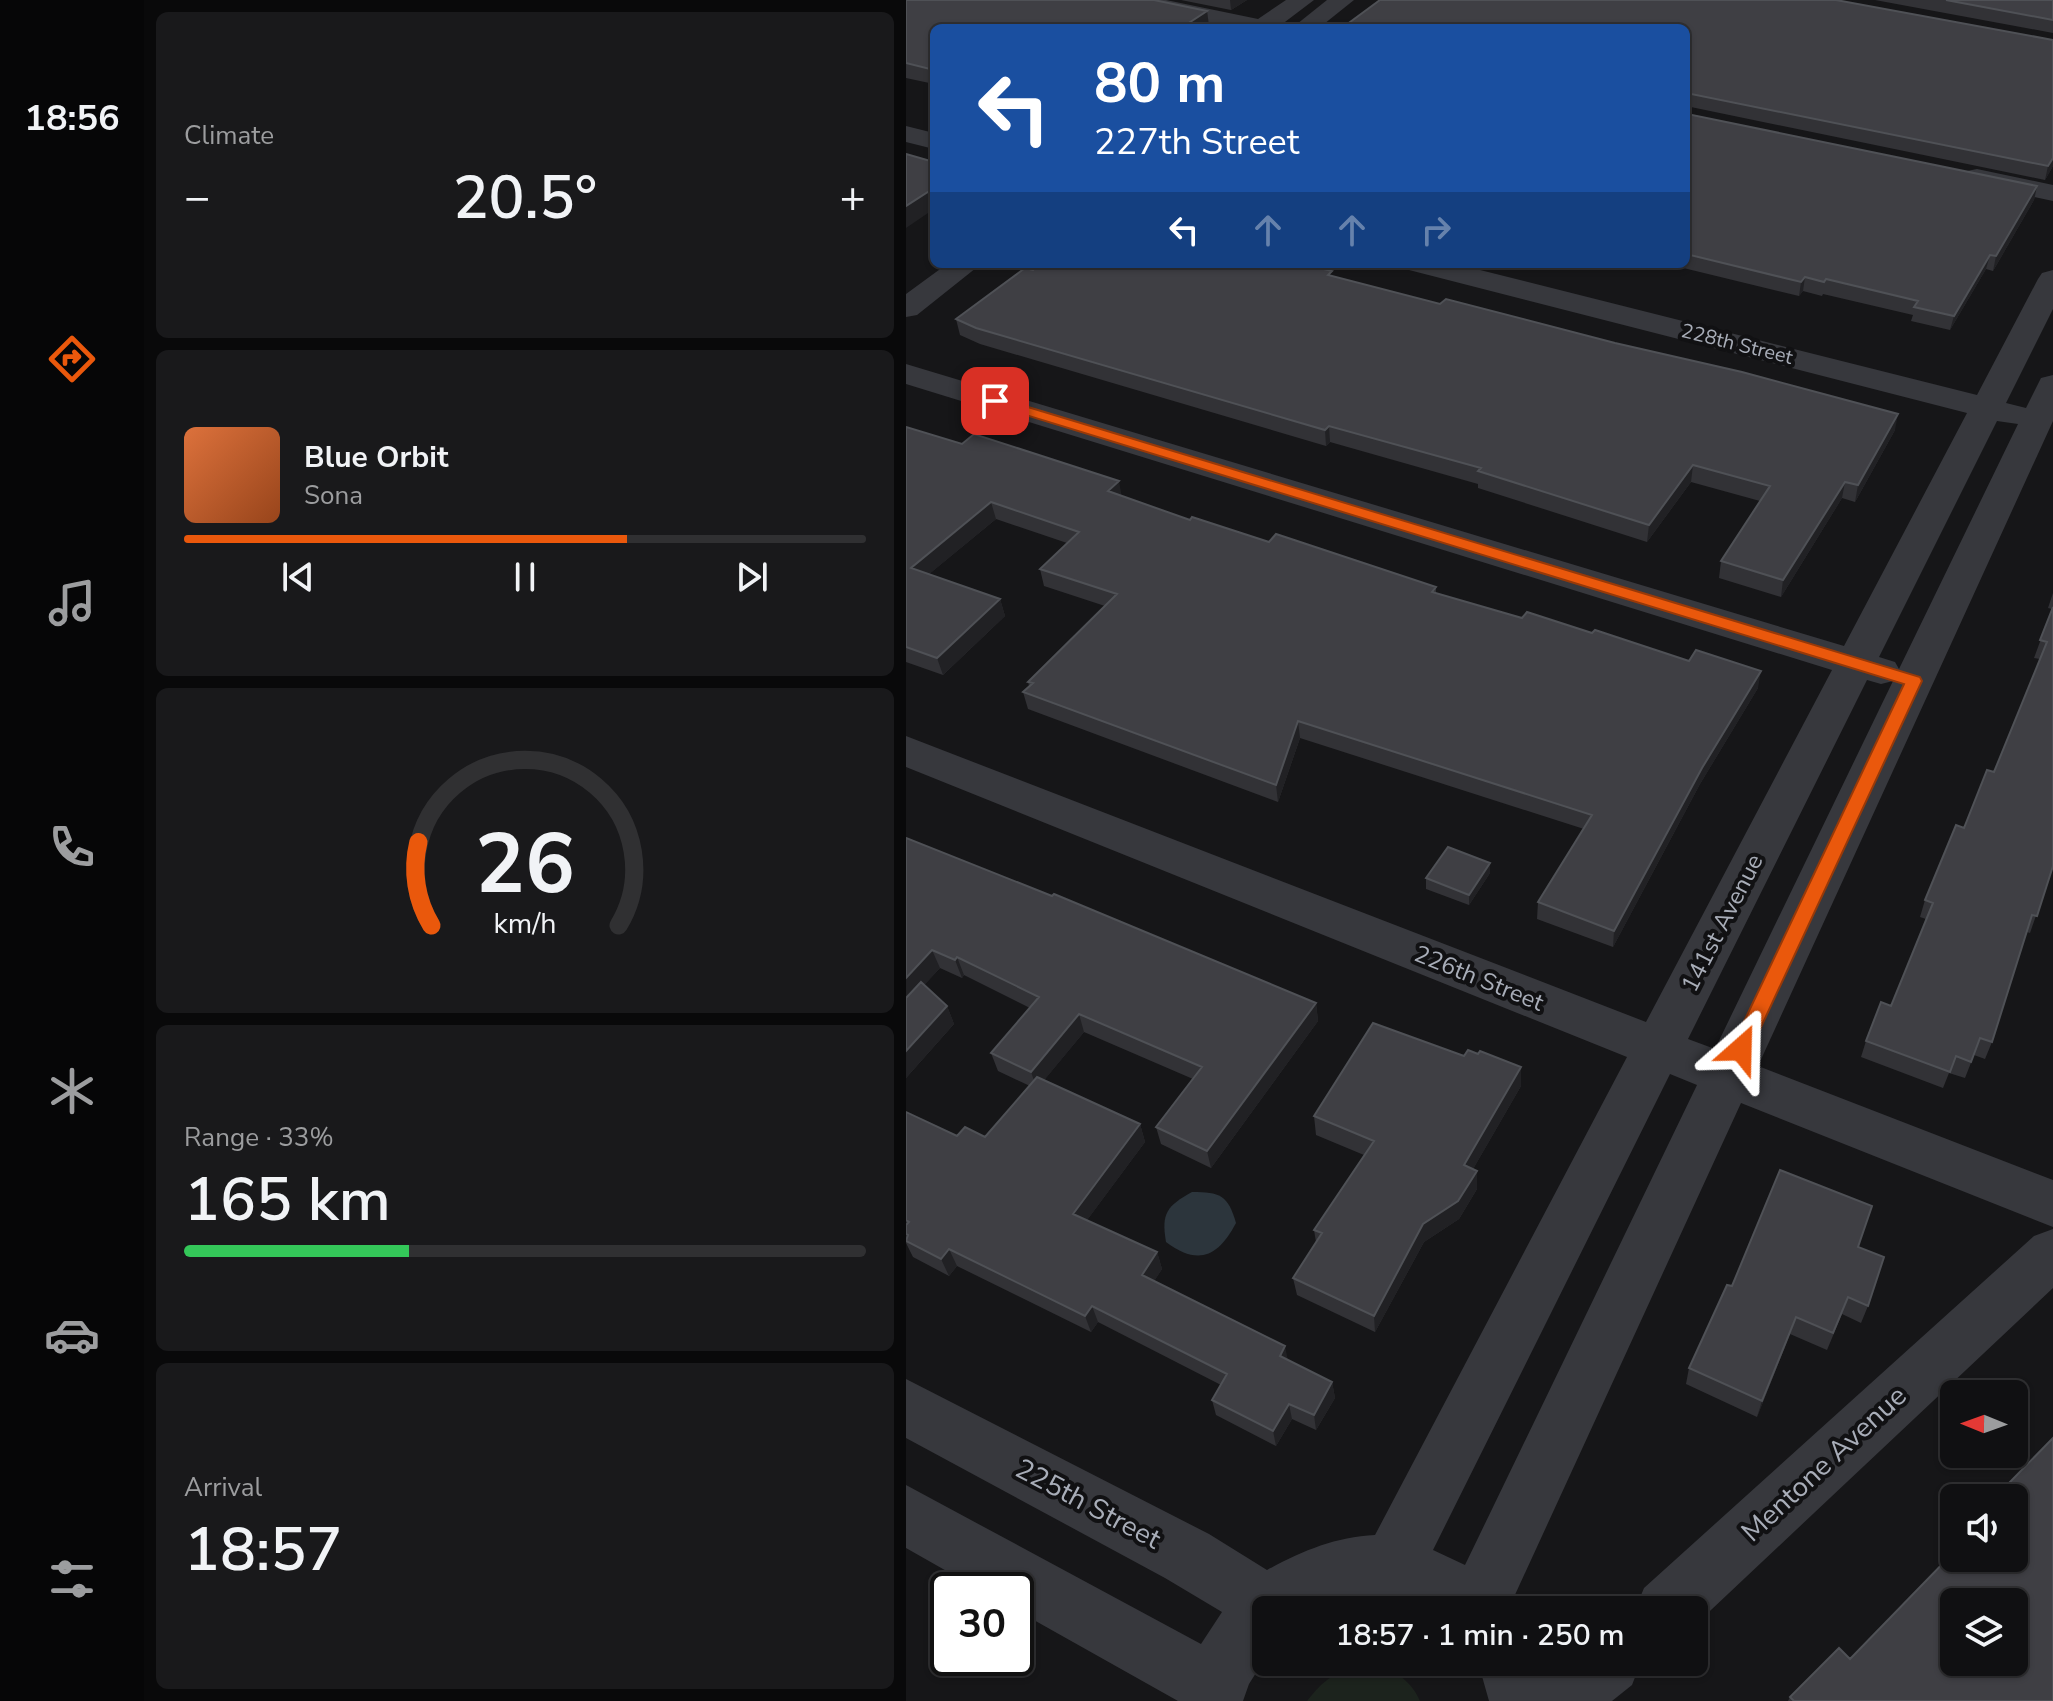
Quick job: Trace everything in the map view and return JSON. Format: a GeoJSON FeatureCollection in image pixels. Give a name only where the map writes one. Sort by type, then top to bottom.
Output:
{"type":"FeatureCollection","features":[{"type":"Feature","properties":{"kind":"street"},"geometry":{"type":"LineString","coordinates":[[1132,0],[1244,24]]}},
{"type":"Feature","properties":{"kind":"street"},"geometry":{"type":"LineString","coordinates":[[1269,24],[1302,0]]}},
{"type":"Feature","properties":{"kind":"street"},"geometry":{"type":"LineString","coordinates":[[1309,24],[1342,0]]}},
{"type":"Feature","properties":{"kind":"street"},"geometry":{"type":"LineString","coordinates":[[906,113],[930,119]]}},
{"type":"Feature","properties":{"kind":"street"},"geometry":{"type":"LineString","coordinates":[[906,134],[930,140]]}},
{"type":"Feature","properties":{"kind":"street"},"geometry":{"type":"LineString","coordinates":[[1946,171],[2053,193]]}},
{"type":"Feature","properties":{"kind":"street"},"geometry":{"type":"LineString","coordinates":[[906,275],[930,259]]}},
{"type":"Feature","properties":{"kind":"street"},"geometry":{"type":"LineString","coordinates":[[906,308],[961,268]]}},
{"type":"Feature","properties":{"kind":"street","name":"228th Street"},"geometry":{"type":"LineString","coordinates":[[1438,268],[2049,405]]}},
{"type":"Feature","properties":{"kind":"street","name":"228th Street"},"geometry":{"type":"LineString","coordinates":[[1534,268],[1994,395]]}},
{"type":"Feature","properties":{"kind":"street","name":"141st Avenue"},"geometry":{"type":"LineString","coordinates":[[1391,1568],[2053,279]]}},
{"type":"Feature","properties":{"kind":"street"},"geometry":{"type":"LineString","coordinates":[[906,374],[1914,681]]}},
{"type":"Feature","properties":{"kind":"street"},"geometry":{"type":"LineString","coordinates":[[1483,1596],[1914,681],[2049,405]]}},
{"type":"Feature","properties":{"kind":"street","name":"226th Street"},"geometry":{"type":"LineString","coordinates":[[906,751],[2053,1204]]}},
{"type":"Feature","properties":{"kind":"street","name":"Mentone Avenue"},"geometry":{"type":"LineString","coordinates":[[1681,1596],[2053,1253]]}},
{"type":"Feature","properties":{"kind":"street","name":"225th Street"},"geometry":{"type":"LineString","coordinates":[[906,1407],[1187,1556],[1253,1596]]}},
{"type":"Feature","properties":{"kind":"street"},"geometry":{"type":"LineString","coordinates":[[906,1515],[1212,1693],[1238,1639],[1252,1623]]}},
{"type":"Feature","properties":{"kind":"street"},"geometry":{"type":"LineString","coordinates":[[1282,1596],[1304,1582],[1340,1569],[1391,1568],[1416,1573],[1458,1596]]}},
{"type":"Feature","properties":{"kind":"street"},"geometry":{"type":"LineString","coordinates":[[1514,1676],[1521,1701]]}},
{"type":"Feature","properties":{"kind":"street"},"geometry":{"type":"LineString","coordinates":[[1562,1701],[1592,1676]]}},
{"type":"Feature","properties":{"kind":"shaded area"},"geometry":{"type":"Polygon","coordinates":[[[1192,1192],[1222,1197],[1230,1206],[1236,1223],[1222,1244],[1197,1256],[1166,1242],[1164,1224],[1171,1206],[1192,1192]]]}},
{"type":"Feature","properties":{"kind":"shaded area"},"geometry":{"type":"Polygon","coordinates":[[[1400,1676],[1420,1701],[1307,1701],[1331,1677],[1400,1676]]]}},
{"type":"Feature","properties":{"kind":"building"},"geometry":{"type":"Polygon","coordinates":[[[906,0],[1154,0],[1207,11],[1187,24],[930,24],[930,69],[906,63],[906,0]]]}},
{"type":"Feature","properties":{"kind":"building"},"geometry":{"type":"Polygon","coordinates":[[[1380,0],[1836,0],[2053,40],[2053,158],[2048,166],[1690,94],[1690,24],[1347,24],[1380,0]]]}},
{"type":"Feature","properties":{"kind":"building"},"geometry":{"type":"Polygon","coordinates":[[[1946,0],[2053,0],[2053,20],[1946,0]]]}},
{"type":"Feature","properties":{"kind":"building"},"geometry":{"type":"Polygon","coordinates":[[[1690,115],[2037,186],[1996,256],[1990,255],[1954,316],[1914,307],[1918,301],[1826,279],[1824,282],[1805,277],[1801,282],[1690,255],[1690,115]]]}},
{"type":"Feature","properties":{"kind":"building"},"geometry":{"type":"Polygon","coordinates":[[[906,154],[930,161],[930,191],[906,206],[906,154]]]}},
{"type":"Feature","properties":{"kind":"building"},"geometry":{"type":"Polygon","coordinates":[[[1025,268],[1320,268],[1332,271],[1328,275],[1440,304],[1446,299],[1898,414],[1858,485],[1845,482],[1783,580],[1721,561],[1770,486],[1693,465],[1649,525],[1478,471],[1481,468],[1329,426],[1325,430],[976,328],[956,319],[1025,268]]]}},
{"type":"Feature","properties":{"kind":"building"},"geometry":{"type":"Polygon","coordinates":[[[906,427],[962,444],[974,434],[1119,481],[1108,491],[1190,520],[1192,517],[1269,542],[1276,534],[1436,587],[1432,592],[1522,618],[1527,612],[1592,633],[1595,630],[1689,661],[1696,650],[1761,671],[1702,768],[1614,931],[1538,902],[1592,815],[1298,721],[1276,785],[1023,692],[1033,683],[1028,682],[1117,594],[1040,569],[1079,532],[991,502],[911,568],[1000,599],[937,658],[906,647],[906,427]]]}},
{"type":"Feature","properties":{"kind":"building"},"geometry":{"type":"Polygon","coordinates":[[[2053,607],[2053,866],[2037,916],[2032,915],[1992,1042],[1980,1038],[1971,1062],[1956,1056],[1950,1072],[1866,1041],[1881,1002],[1891,1006],[1933,903],[1925,900],[1956,825],[1964,828],[1987,770],[1994,772],[2047,642],[2040,640],[2053,607]]]}},
{"type":"Feature","properties":{"kind":"building"},"geometry":{"type":"Polygon","coordinates":[[[906,838],[1052,896],[1054,894],[1316,1003],[1207,1151],[1156,1127],[1202,1067],[1079,1014],[1031,1072],[991,1053],[1039,997],[957,957],[955,960],[932,950],[906,978],[906,838]]]}},
{"type":"Feature","properties":{"kind":"building"},"geometry":{"type":"Polygon","coordinates":[[[1448,847],[1490,863],[1469,895],[1426,878],[1448,847]]]}},
{"type":"Feature","properties":{"kind":"building"},"geometry":{"type":"Polygon","coordinates":[[[921,982],[947,1006],[906,1051],[906,998],[921,982]]]}},
{"type":"Feature","properties":{"kind":"building"},"geometry":{"type":"Polygon","coordinates":[[[1373,1023],[1464,1056],[1468,1050],[1478,1054],[1480,1051],[1521,1067],[1464,1165],[1477,1171],[1458,1201],[1423,1224],[1374,1316],[1293,1278],[1322,1233],[1314,1230],[1374,1141],[1314,1116],[1373,1023]]]}},
{"type":"Feature","properties":{"kind":"building"},"geometry":{"type":"Polygon","coordinates":[[[1037,1077],[1140,1124],[1073,1214],[1157,1252],[1142,1275],[1285,1346],[1280,1356],[1332,1382],[1314,1415],[1289,1404],[1273,1431],[1212,1400],[1227,1374],[1092,1306],[1085,1316],[949,1249],[941,1259],[906,1241],[906,1225],[909,1222],[906,1220],[906,1112],[957,1136],[965,1127],[985,1137],[1037,1077]]]}},
{"type":"Feature","properties":{"kind":"building"},"geometry":{"type":"Polygon","coordinates":[[[1780,1170],[1872,1206],[1858,1247],[1884,1257],[1868,1306],[1848,1297],[1833,1333],[1796,1317],[1762,1401],[1689,1368],[1727,1285],[1732,1286],[1780,1170]]]}},
{"type":"Feature","properties":{"kind":"building"},"geometry":{"type":"Polygon","coordinates":[[[2053,1438],[2053,1701],[1794,1701],[1790,1697],[1839,1648],[1850,1659],[1940,1566],[1940,1572],[2028,1572],[2028,1484],[2010,1482],[2024,1468],[2028,1468],[2028,1464],[2053,1438]]]}},
{"type":"Feature","properties":{"kind":"route"},"geometry":{"type":"LineString","coordinates":[[995,401],[1914,681],[1741,1049]]}}]}
